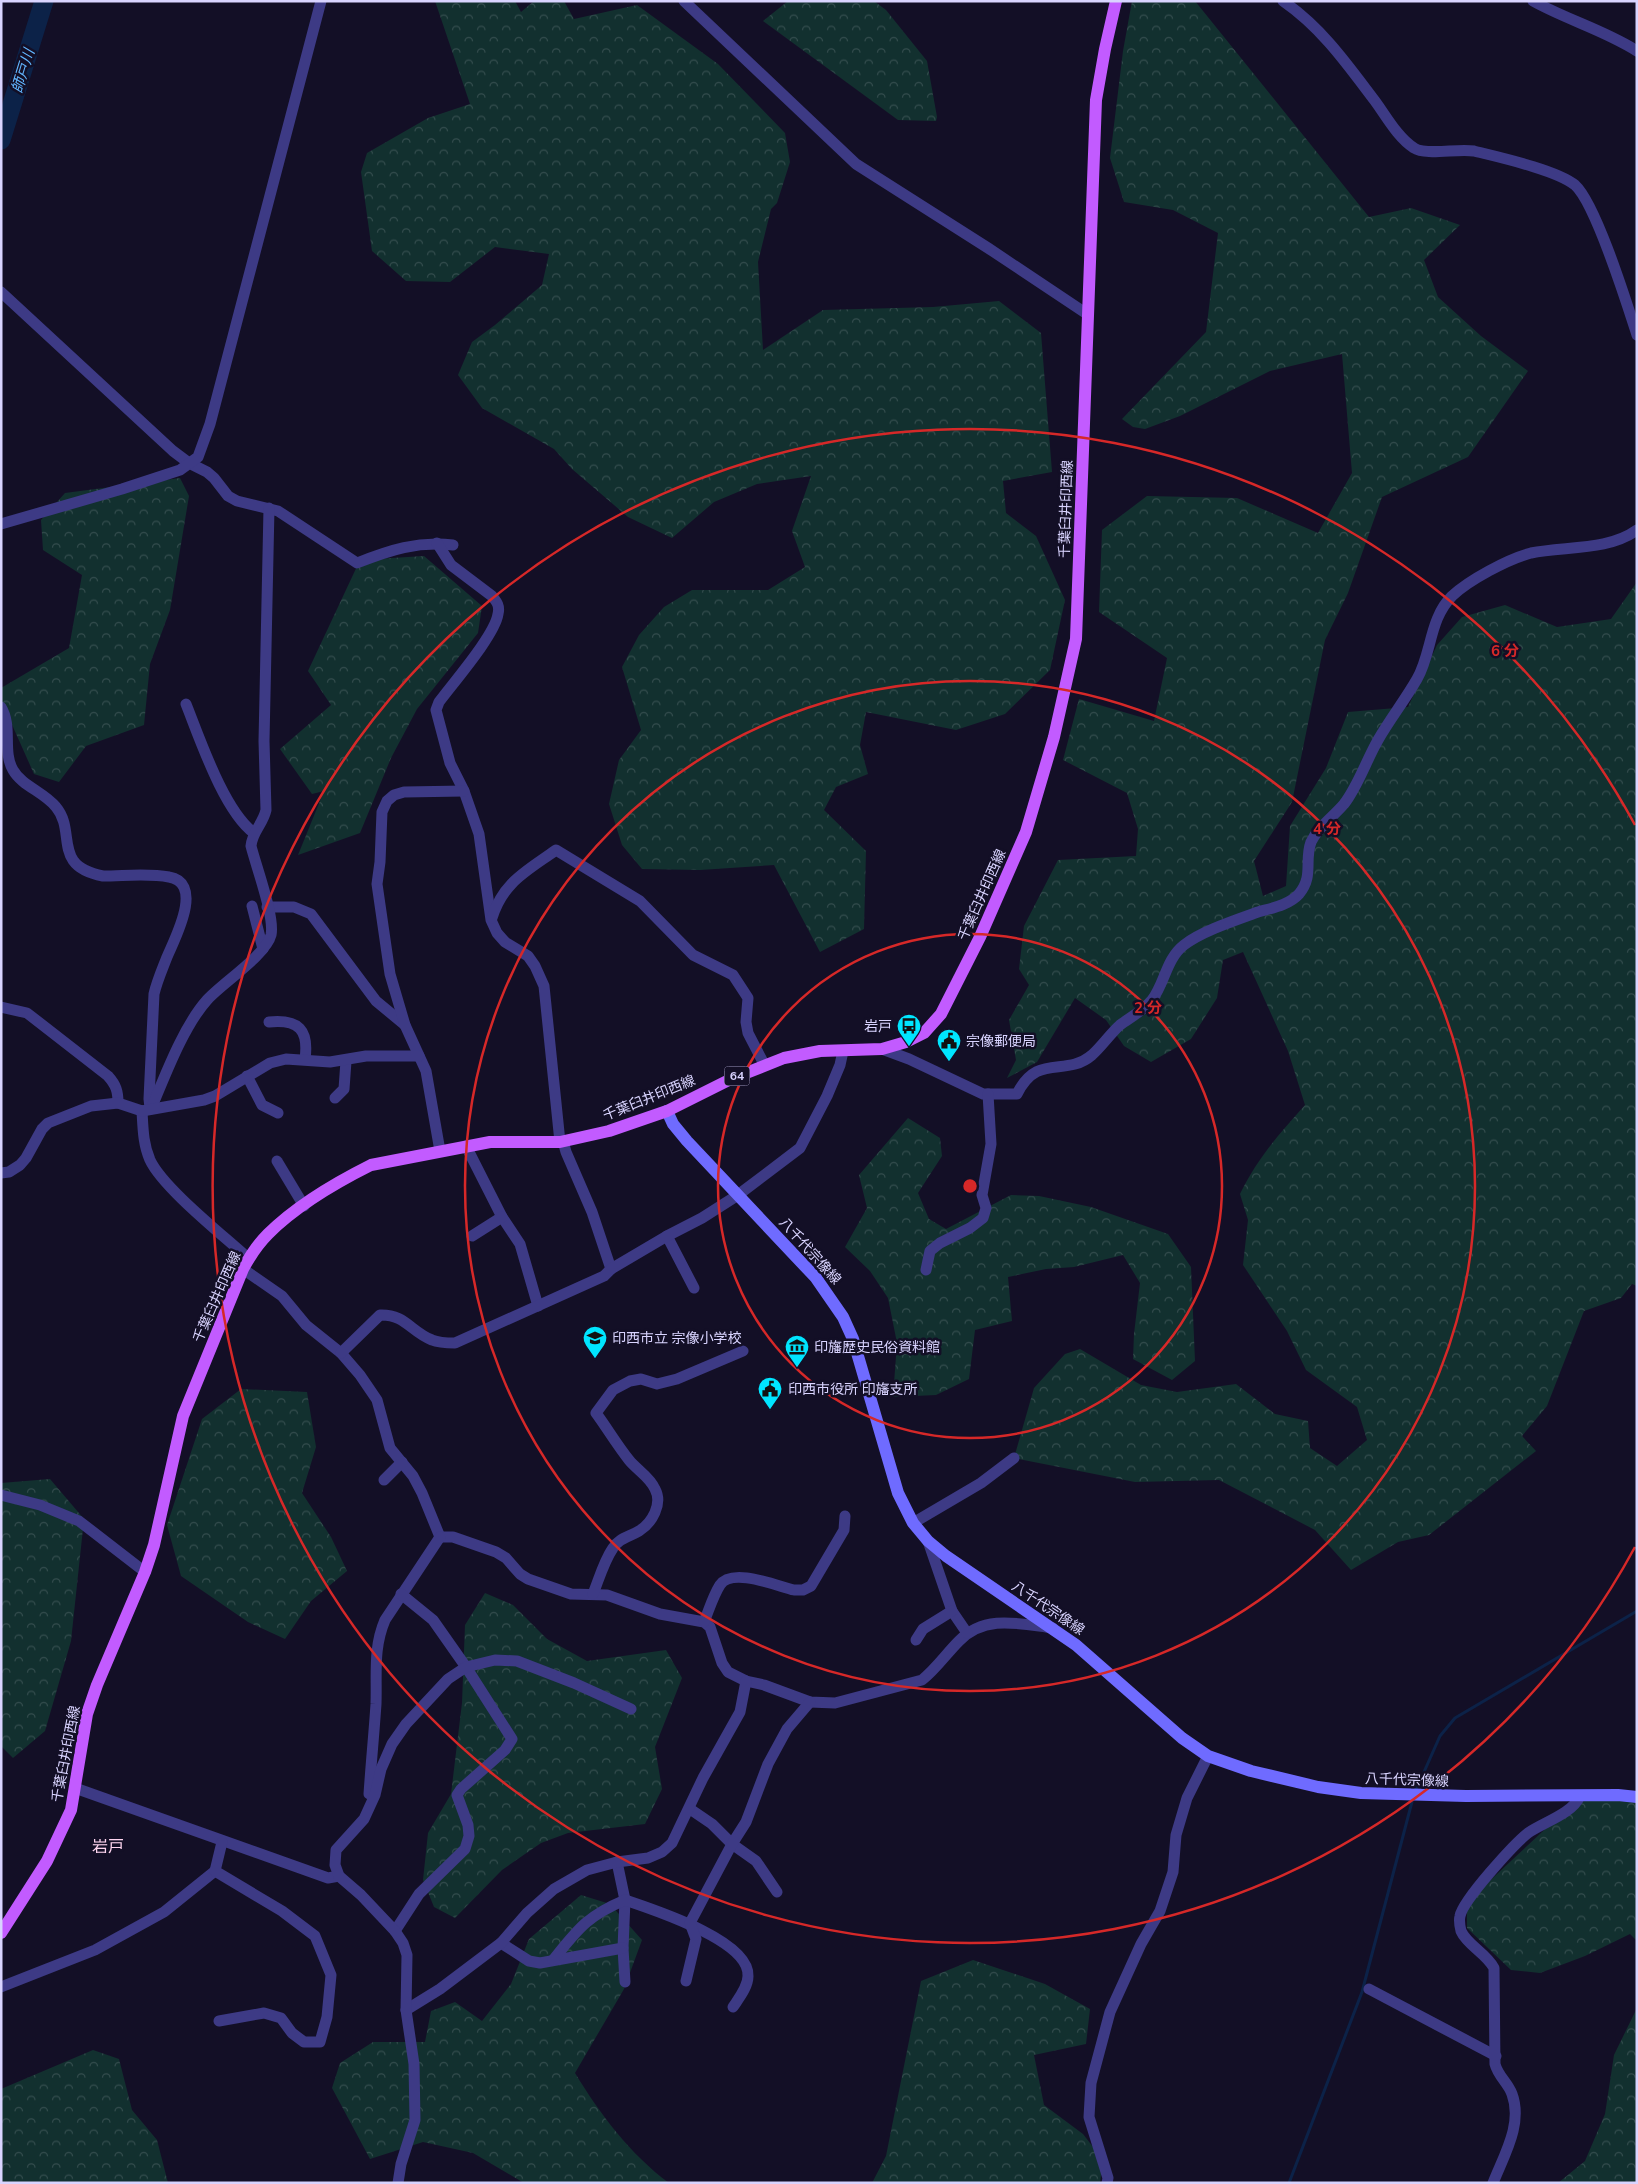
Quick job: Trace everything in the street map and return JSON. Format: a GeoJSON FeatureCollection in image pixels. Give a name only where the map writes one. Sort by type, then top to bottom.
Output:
{"type":"FeatureCollection","features":[{"type":"Feature","properties":{"kind":"main road","name":"千葉臼井印西線"},"geometry":{"type":"LineString","coordinates":[[1,1933],[47,1861],[64,1828],[75,1788],[87,1714],[97,1685],[146,1572],[154,1546],[183,1416],[246,1264],[268,1234],[304,1206],[353,1174],[371,1165],[490,1142],[562,1141],[609,1131],[667,1111],[764,1064],[799,1054],[820,1051],[882,1049],[906,1042],[924,1033],[941,1014],[1006,880],[1026,832],[1054,737],[1076,639],[1096,100],[1116,1]]}},
{"type":"Feature","properties":{"kind":"main road","name":"八千代宗像線"},"geometry":{"type":"LineString","coordinates":[[667,1111],[678,1130],[816,1278],[843,1317],[853,1339],[898,1493],[913,1524],[928,1541],[946,1556],[1055,1628],[1182,1738],[1208,1756],[1251,1771],[1318,1787],[1361,1793],[1412,1796],[1580,1796],[1618,1794],[1637,1797]]}},
{"type":"Feature","properties":{"kind":"street"},"geometry":{"type":"LineString","coordinates":[[1,524],[180,470],[198,457],[210,424],[321,1]]}},
{"type":"Feature","properties":{"kind":"street"},"geometry":{"type":"LineString","coordinates":[[684,1],[856,164],[1087,314]]}},
{"type":"Feature","properties":{"kind":"street"},"geometry":{"type":"LineString","coordinates":[[1283,1],[1302,15],[1334,47],[1400,134],[1415,149],[1428,151],[1468,150],[1528,165],[1574,185],[1584,197],[1597,224],[1637,335]]}},
{"type":"Feature","properties":{"kind":"street"},"geometry":{"type":"LineString","coordinates":[[1533,1],[1637,51]]}},
{"type":"Feature","properties":{"kind":"street"},"geometry":{"type":"LineString","coordinates":[[1,292],[172,450],[214,478],[228,496],[237,501],[278,511],[357,563],[393,548],[437,543],[454,545]]}},
{"type":"Feature","properties":{"kind":"street"},"geometry":{"type":"LineString","coordinates":[[146,1110],[192,1022],[207,1000],[263,949],[270,938],[272,930],[251,846],[254,832],[264,818],[266,810],[264,741],[269,508]]}},
{"type":"Feature","properties":{"kind":"street"},"geometry":{"type":"LineString","coordinates":[[882,1049],[909,1059],[984,1094],[1017,1094],[1021,1086],[1041,1068],[1074,1065],[1082,1062],[1093,1054],[1122,1024],[1153,999],[1175,953],[1184,945],[1226,924],[1285,904],[1298,896],[1306,884],[1311,843],[1319,830],[1344,804],[1377,742],[1418,678],[1433,629],[1440,613],[1451,597],[1499,566],[1530,554],[1619,540],[1637,530]]}},
{"type":"Feature","properties":{"kind":"street"},"geometry":{"type":"LineString","coordinates":[[437,543],[451,565],[492,596],[498,603],[499,612],[497,620],[480,648],[439,702],[436,710],[450,763],[464,791],[479,834],[491,920],[497,933],[505,942],[528,956],[544,986],[562,1141],[592,1212],[611,1269]]}},
{"type":"Feature","properties":{"kind":"street"},"geometry":{"type":"LineString","coordinates":[[186,704],[216,780],[245,826],[254,832]]}},
{"type":"Feature","properties":{"kind":"street"},"geometry":{"type":"LineString","coordinates":[[1,708],[8,720],[8,751],[13,771],[44,794],[61,812],[67,844],[75,862],[93,874],[170,877],[183,885],[186,892],[182,925],[158,978],[154,994],[145,1144],[151,1162],[182,1198],[246,1264],[282,1296],[306,1324],[342,1353],[377,1400],[388,1443],[413,1476],[440,1536]]}},
{"type":"Feature","properties":{"kind":"street"},"geometry":{"type":"LineString","coordinates":[[440,1151],[426,1071],[405,1025],[390,974],[378,902],[377,884],[382,812],[387,801],[394,795],[404,792],[464,791]]}},
{"type":"Feature","properties":{"kind":"street"},"geometry":{"type":"LineString","coordinates":[[491,920],[500,896],[507,887],[556,850],[640,901],[693,955],[733,975],[748,998],[746,1022],[748,1032],[764,1064]]}},
{"type":"Feature","properties":{"kind":"street"},"geometry":{"type":"LineString","coordinates":[[252,906],[263,949]]}},
{"type":"Feature","properties":{"kind":"street"},"geometry":{"type":"LineString","coordinates":[[267,907],[294,906],[311,914],[376,1000],[405,1025]]}},
{"type":"Feature","properties":{"kind":"street"},"geometry":{"type":"LineString","coordinates":[[1,1007],[27,1013],[108,1076],[115,1084],[118,1092],[118,1103]]}},
{"type":"Feature","properties":{"kind":"street"},"geometry":{"type":"LineString","coordinates":[[269,1022],[285,1020],[301,1029],[305,1035],[307,1045],[305,1059]]}},
{"type":"Feature","properties":{"kind":"street"},"geometry":{"type":"LineString","coordinates":[[342,1353],[380,1315],[398,1317],[431,1340],[455,1343],[604,1276],[611,1269],[702,1218],[800,1148],[827,1096],[840,1065],[842,1051]]}},
{"type":"Feature","properties":{"kind":"street"},"geometry":{"type":"LineString","coordinates":[[1,1181],[10,1177],[26,1158],[42,1129],[48,1123],[91,1106],[118,1103],[146,1110],[204,1100],[215,1096],[270,1063],[286,1059],[330,1062],[366,1056],[419,1056]]}},
{"type":"Feature","properties":{"kind":"street"},"geometry":{"type":"LineString","coordinates":[[336,1098],[344,1089],[346,1060]]}},
{"type":"Feature","properties":{"kind":"street"},"geometry":{"type":"LineString","coordinates":[[247,1076],[262,1105],[278,1114]]}},
{"type":"Feature","properties":{"kind":"street"},"geometry":{"type":"LineString","coordinates":[[926,1270],[930,1251],[940,1243],[970,1228],[982,1218],[986,1208],[982,1195],[991,1144],[988,1094]]}},
{"type":"Feature","properties":{"kind":"street"},"geometry":{"type":"LineString","coordinates":[[466,1146],[502,1217],[520,1244],[538,1306]]}},
{"type":"Feature","properties":{"kind":"street"},"geometry":{"type":"LineString","coordinates":[[277,1161],[304,1206]]}},
{"type":"Feature","properties":{"kind":"street"},"geometry":{"type":"LineString","coordinates":[[1,1173],[8,1172],[20,1165]]}},
{"type":"Feature","properties":{"kind":"street"},"geometry":{"type":"LineString","coordinates":[[472,1236],[502,1217]]}},
{"type":"Feature","properties":{"kind":"street"},"geometry":{"type":"LineString","coordinates":[[667,1236],[694,1288]]}},
{"type":"Feature","properties":{"kind":"street"},"geometry":{"type":"LineString","coordinates":[[593,1594],[613,1548],[621,1539],[639,1531],[650,1522],[657,1507],[656,1490],[652,1483],[630,1461],[596,1413],[613,1390],[630,1381],[641,1379],[657,1384],[677,1379],[744,1351]]}},
{"type":"Feature","properties":{"kind":"street"},"geometry":{"type":"LineString","coordinates":[[913,1524],[981,1483],[1014,1458]]}},
{"type":"Feature","properties":{"kind":"street"},"geometry":{"type":"LineString","coordinates":[[384,1480],[402,1462]]}},
{"type":"Feature","properties":{"kind":"street"},"geometry":{"type":"LineString","coordinates":[[1,1495],[40,1505],[79,1522],[146,1572]]}},
{"type":"Feature","properties":{"kind":"street"},"geometry":{"type":"LineString","coordinates":[[704,1622],[720,1584],[727,1579],[740,1577],[794,1590],[802,1590],[811,1586],[844,1530],[845,1516]]}},
{"type":"Feature","properties":{"kind":"street"},"geometry":{"type":"LineString","coordinates":[[440,1536],[453,1537],[496,1552],[506,1558],[520,1574],[528,1579],[571,1594],[607,1595],[660,1614],[704,1622],[712,1632],[722,1663],[728,1672],[746,1682],[764,1685],[810,1702],[836,1703],[922,1680],[931,1673],[967,1633],[975,1628],[999,1622],[1055,1628]]}},
{"type":"Feature","properties":{"kind":"street"},"geometry":{"type":"LineString","coordinates":[[369,1808],[376,1702],[375,1659],[379,1633],[401,1594],[440,1536]]}},
{"type":"Feature","properties":{"kind":"street"},"geometry":{"type":"LineString","coordinates":[[928,1541],[952,1610],[967,1633]]}},
{"type":"Feature","properties":{"kind":"street"},"geometry":{"type":"LineString","coordinates":[[395,1931],[419,1894],[465,1848],[469,1836],[468,1826],[458,1802],[458,1795],[461,1789],[512,1743],[511,1736],[433,1620],[401,1594]]}},
{"type":"Feature","properties":{"kind":"street"},"geometry":{"type":"LineString","coordinates":[[916,1640],[923,1629],[952,1610]]}},
{"type":"Feature","properties":{"kind":"street"},"geometry":{"type":"LineString","coordinates":[[398,2183],[401,2164],[415,2120],[414,2064],[406,2010],[407,1955],[403,1943],[395,1931],[367,1901],[339,1876],[335,1865],[336,1850],[364,1819],[374,1795],[381,1769],[392,1744],[420,1707],[448,1679],[466,1667],[495,1660],[517,1660],[631,1709]]}},
{"type":"Feature","properties":{"kind":"street"},"geometry":{"type":"LineString","coordinates":[[406,2010],[440,1989],[501,1943],[527,1913],[554,1889],[587,1870],[617,1862],[648,1858],[662,1852],[672,1843],[690,1809],[703,1778],[740,1712],[746,1682]]}},
{"type":"Feature","properties":{"kind":"street"},"geometry":{"type":"LineString","coordinates":[[686,1981],[696,1939],[690,1924],[732,1844],[746,1822],[768,1764],[787,1729],[810,1702]]}},
{"type":"Feature","properties":{"kind":"street"},"geometry":{"type":"LineString","coordinates":[[1107,2183],[1108,2178],[1089,2117],[1091,2083],[1110,2012],[1141,1944],[1160,1912],[1173,1872],[1176,1835],[1186,1798],[1208,1756]]}},
{"type":"Feature","properties":{"kind":"street"},"geometry":{"type":"LineString","coordinates":[[75,1788],[222,1842],[328,1878],[339,1876]]}},
{"type":"Feature","properties":{"kind":"street"},"geometry":{"type":"LineString","coordinates":[[1493,2183],[1513,2134],[1516,2120],[1512,2094],[1497,2072],[1494,1968],[1486,1956],[1467,1940],[1461,1931],[1460,1916],[1467,1902],[1522,1838],[1574,1806],[1580,1796]]}},
{"type":"Feature","properties":{"kind":"street"},"geometry":{"type":"LineString","coordinates":[[690,1809],[712,1824],[732,1844],[756,1861],[777,1892]]}},
{"type":"Feature","properties":{"kind":"street"},"geometry":{"type":"LineString","coordinates":[[1,1987],[95,1950],[164,1912],[215,1871],[222,1842]]}},
{"type":"Feature","properties":{"kind":"street"},"geometry":{"type":"LineString","coordinates":[[617,1862],[624,1900],[626,1982]]}},
{"type":"Feature","properties":{"kind":"street"},"geometry":{"type":"LineString","coordinates":[[215,1871],[282,1911],[314,1936],[331,1975],[327,2017],[320,2042],[304,2042],[292,2033],[281,2018],[264,2013],[219,2021]]}},
{"type":"Feature","properties":{"kind":"street"},"geometry":{"type":"LineString","coordinates":[[553,1960],[578,1928],[594,1914],[624,1900],[690,1924],[735,1952],[746,1966],[748,1975],[745,1987],[733,2007]]}},
{"type":"Feature","properties":{"kind":"street"},"geometry":{"type":"LineString","coordinates":[[501,1943],[529,1961],[540,1963],[624,1948]]}},
{"type":"Feature","properties":{"kind":"street"},"geometry":{"type":"LineString","coordinates":[[1369,1989],[1496,2056]]}},
{"type":"Feature","properties":{"kind":"green space"},"geometry":{"type":"Polygon","coordinates":[[[435,1],[515,1],[521,12],[534,1],[564,1],[574,19],[637,5],[718,64],[785,133],[790,162],[777,203],[771,209],[758,262],[763,350],[823,310],[933,307],[999,301],[1041,333],[1052,472],[1003,481],[1006,513],[1036,536],[1065,600],[1050,670],[1005,714],[956,730],[866,712],[860,745],[868,774],[836,787],[824,810],[866,851],[864,929],[820,952],[774,865],[700,870],[642,869],[622,845],[609,804],[619,760],[641,730],[622,667],[639,635],[664,607],[692,590],[768,590],[805,567],[792,531],[811,476],[757,484],[714,502],[672,538],[628,517],[572,469],[554,449],[482,408],[458,375],[472,342],[542,285],[549,254],[495,247],[450,282],[406,281],[372,251],[361,172],[367,153],[428,118],[470,104],[435,1]]]}},
{"type":"Feature","properties":{"kind":"green space"},"geometry":{"type":"Polygon","coordinates":[[[788,1],[874,1],[886,10],[927,61],[937,117],[936,121],[898,120],[763,21],[788,1]]]}},
{"type":"Feature","properties":{"kind":"green space"},"geometry":{"type":"Polygon","coordinates":[[[1132,1],[1195,1],[1369,217],[1411,208],[1460,225],[1424,260],[1438,297],[1481,336],[1528,371],[1468,457],[1382,497],[1348,593],[1325,640],[1292,802],[1254,861],[1263,896],[1286,886],[1290,826],[1326,768],[1348,712],[1408,707],[1437,645],[1462,617],[1505,605],[1557,627],[1611,619],[1637,582],[1637,1286],[1632,1284],[1621,1298],[1584,1311],[1547,1406],[1522,1436],[1536,1451],[1429,1535],[1398,1542],[1351,1570],[1315,1530],[1219,1480],[1135,1482],[1014,1458],[1034,1388],[1065,1354],[1080,1349],[1141,1385],[1177,1392],[1236,1384],[1275,1414],[1308,1421],[1310,1448],[1337,1466],[1367,1440],[1357,1407],[1306,1370],[1287,1331],[1243,1265],[1248,1220],[1240,1194],[1261,1158],[1305,1105],[1288,1051],[1243,952],[1223,960],[1217,998],[1191,1039],[1151,1062],[1124,1046],[1106,1020],[1075,998],[1037,1062],[1007,1078],[1016,1060],[1009,1020],[1029,985],[1019,969],[1024,926],[1058,860],[1136,856],[1138,829],[1127,793],[1063,760],[1079,699],[1154,721],[1167,658],[1099,612],[1102,530],[1147,496],[1237,498],[1318,533],[1352,473],[1342,354],[1270,371],[1180,416],[1145,429],[1133,427],[1122,419],[1206,332],[1218,233],[1173,210],[1124,202],[1110,158],[1123,51],[1132,1]]]}},
{"type":"Feature","properties":{"kind":"green space"},"geometry":{"type":"Polygon","coordinates":[[[180,478],[189,496],[170,610],[150,664],[144,725],[86,746],[59,782],[34,774],[1,700],[1,688],[69,648],[82,575],[43,550],[41,520],[65,493],[180,478]]]}},
{"type":"Feature","properties":{"kind":"green space"},"geometry":{"type":"Polygon","coordinates":[[[424,556],[482,606],[478,633],[417,709],[391,758],[360,833],[298,855],[324,791],[312,794],[280,749],[331,705],[308,671],[360,560],[424,556]]]}},
{"type":"Feature","properties":{"kind":"green space"},"geometry":{"type":"Polygon","coordinates":[[[908,1118],[940,1138],[942,1156],[918,1193],[929,1219],[946,1229],[1011,1195],[1039,1196],[1091,1207],[1168,1234],[1191,1267],[1195,1361],[1172,1380],[1133,1359],[1140,1283],[1123,1255],[1074,1267],[1046,1269],[1008,1277],[1012,1321],[975,1330],[969,1379],[936,1395],[893,1397],[897,1343],[888,1298],[870,1271],[845,1247],[867,1208],[859,1175],[908,1118]]]}},
{"type":"Feature","properties":{"kind":"green space"},"geometry":{"type":"Polygon","coordinates":[[[241,1389],[307,1392],[316,1447],[302,1493],[331,1537],[347,1571],[311,1601],[285,1639],[248,1622],[181,1576],[167,1525],[202,1419],[241,1389]]]}},
{"type":"Feature","properties":{"kind":"green space"},"geometry":{"type":"Polygon","coordinates":[[[50,1479],[84,1519],[71,1641],[45,1731],[13,1758],[1,1746],[1,1483],[50,1479]]]}},
{"type":"Feature","properties":{"kind":"green space"},"geometry":{"type":"Polygon","coordinates":[[[485,1593],[513,1605],[547,1639],[587,1661],[666,1650],[682,1678],[655,1747],[662,1789],[645,1824],[568,1833],[541,1843],[502,1870],[455,1918],[434,1907],[423,1880],[428,1833],[451,1794],[462,1703],[465,1625],[485,1593]]]}},
{"type":"Feature","properties":{"kind":"green space"},"geometry":{"type":"Polygon","coordinates":[[[1587,1799],[1637,1802],[1637,1941],[1630,1934],[1585,1956],[1540,1973],[1511,1970],[1467,1928],[1467,1902],[1556,1819],[1587,1799]]]}},
{"type":"Feature","properties":{"kind":"green space"},"geometry":{"type":"Polygon","coordinates":[[[581,1895],[610,1904],[642,1940],[624,1989],[575,2073],[605,2118],[641,2159],[669,2183],[524,2183],[473,2153],[423,2142],[370,2159],[332,2088],[340,2063],[373,2042],[425,2042],[431,2011],[455,2002],[482,2021],[511,1984],[529,1939],[581,1895]]]}},
{"type":"Feature","properties":{"kind":"green space"},"geometry":{"type":"Polygon","coordinates":[[[973,1960],[1045,1984],[1090,2009],[1086,2044],[1034,2055],[1044,2105],[1083,2134],[1103,2160],[1100,2183],[872,2183],[886,2156],[921,1981],[973,1960]]]}},
{"type":"Feature","properties":{"kind":"green space"},"geometry":{"type":"Polygon","coordinates":[[[1637,2008],[1637,2183],[1558,2183],[1585,2161],[1605,2114],[1614,2055],[1637,2008]]]}},
{"type":"Feature","properties":{"kind":"green space"},"geometry":{"type":"Polygon","coordinates":[[[93,2050],[119,2059],[132,2110],[157,2140],[168,2183],[1,2183],[1,2089],[93,2050]]]}},
{"type":"Feature","properties":{"kind":"waterway","name":"師戸川"},"geometry":{"type":"LineString","coordinates":[[1,140],[44,1]]}},
{"type":"Feature","properties":{"kind":"waterway"},"geometry":{"type":"LineString","coordinates":[[1416,1790],[1440,1736],[1455,1718],[1637,1611]]}},
{"type":"Feature","properties":{"kind":"waterway"},"geometry":{"type":"LineString","coordinates":[[1289,2183],[1362,1992],[1413,1798]]}},
{"type":"Feature","properties":{"kind":"place","name":"岩戸"},"geometry":{"type":"Point","coordinates":[909,1047]}},
{"type":"Feature","properties":{"kind":"place","name":"宗像郵便局"},"geometry":{"type":"Point","coordinates":[949,1062]}},
{"type":"Feature","properties":{"kind":"place","name":"印西市立 宗像小学校"},"geometry":{"type":"Point","coordinates":[595,1359]}},
{"type":"Feature","properties":{"kind":"place","name":"印旛歴史民俗資料館"},"geometry":{"type":"Point","coordinates":[797,1368]}},
{"type":"Feature","properties":{"kind":"place","name":"印西市役所 印旛支所"},"geometry":{"type":"Point","coordinates":[770,1410]}},
{"type":"Feature","properties":{"kind":"district","name":"岩戸"},"geometry":{"type":"Point","coordinates":[108,1847]}}]}
